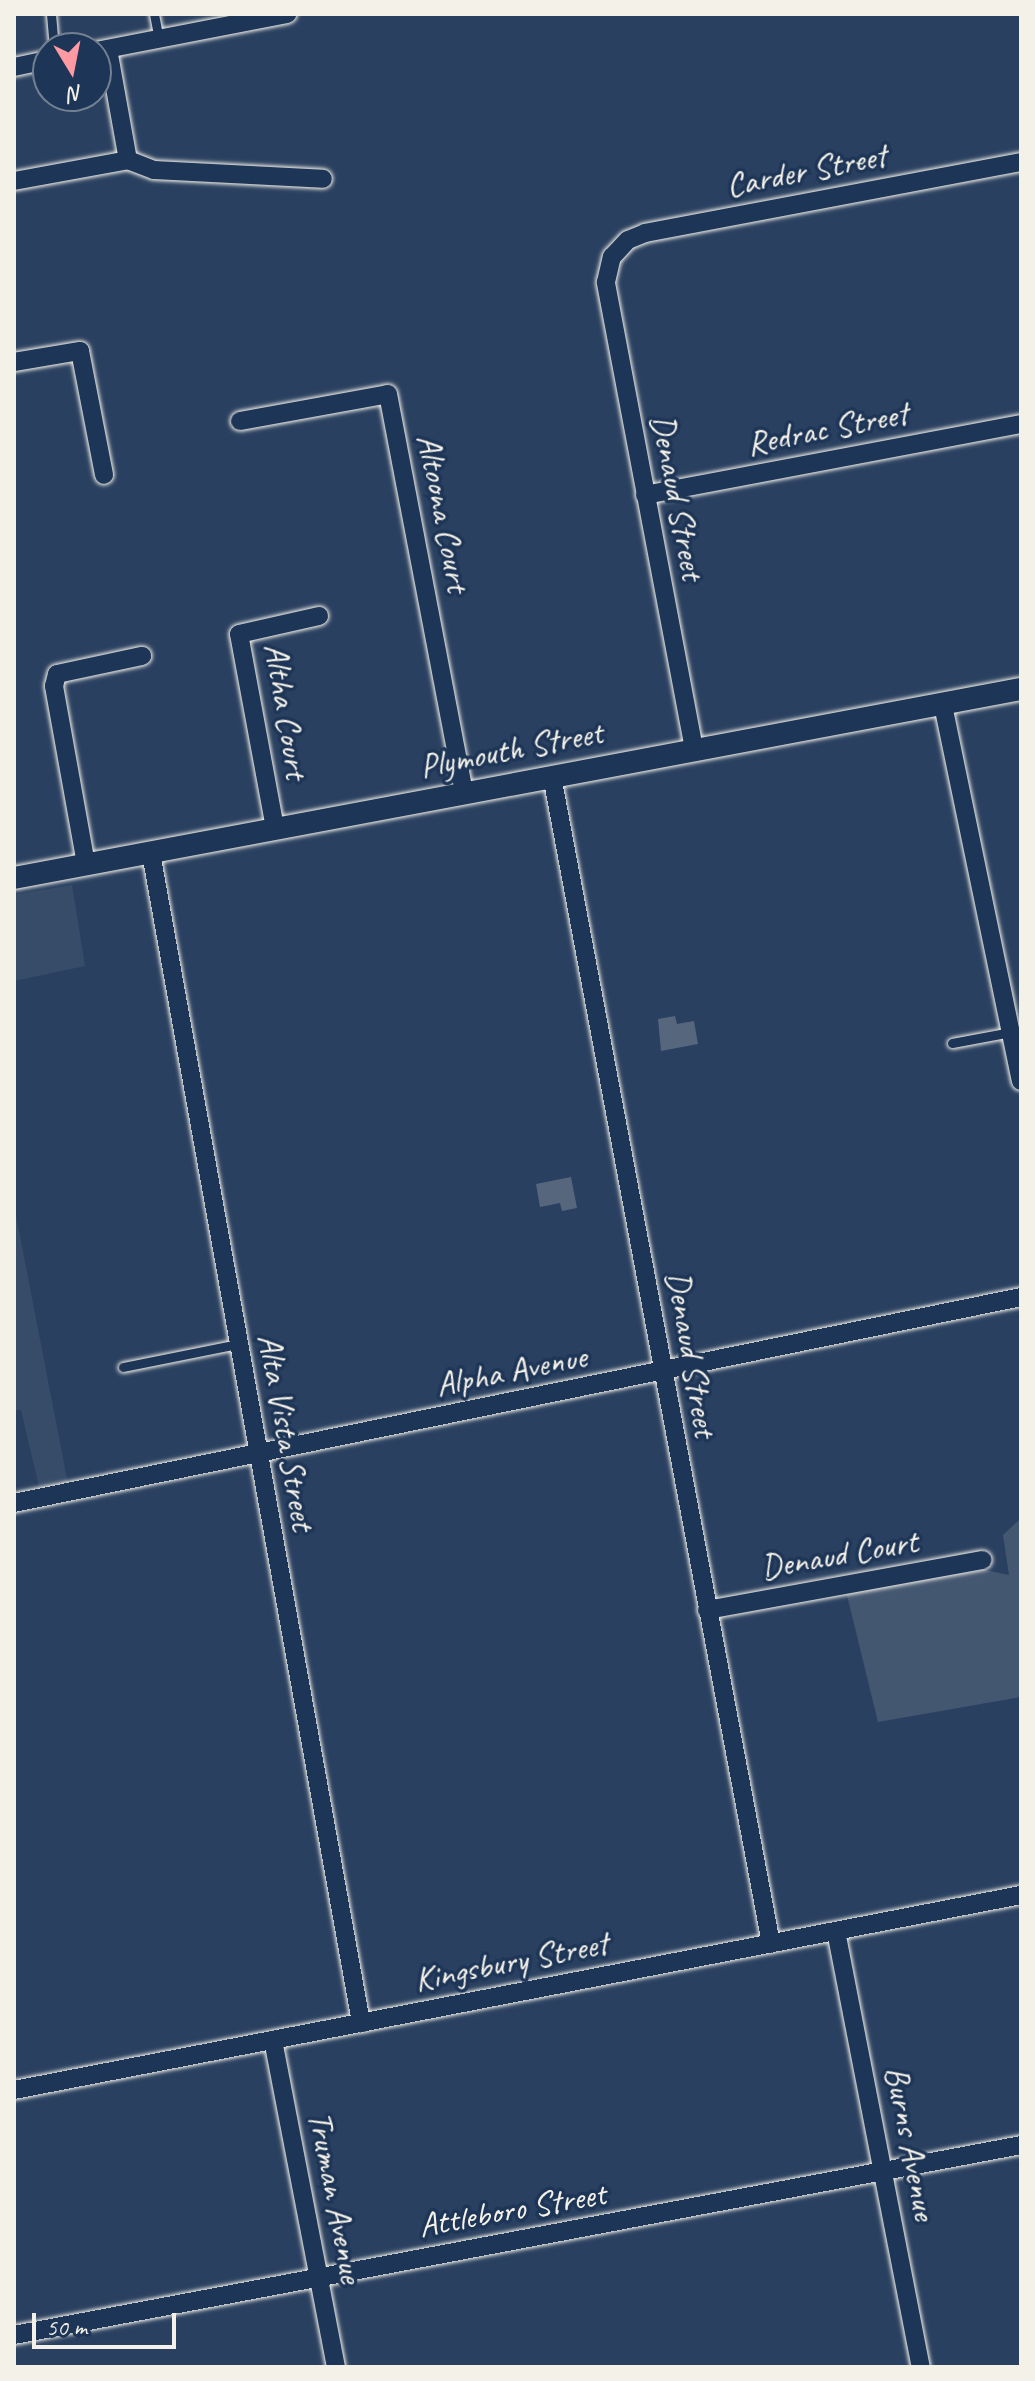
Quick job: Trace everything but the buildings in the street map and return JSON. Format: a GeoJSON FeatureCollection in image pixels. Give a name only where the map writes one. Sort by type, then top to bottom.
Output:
{"type":"FeatureCollection","features":[{"type":"Feature","properties":{"kind":"street"},"geometry":{"type":"LineString","coordinates":[[112,48],[287,14]]}},
{"type":"Feature","properties":{"kind":"street"},"geometry":{"type":"LineString","coordinates":[[112,92],[128,160]]}},
{"type":"Feature","properties":{"kind":"street"},"geometry":{"type":"LineString","coordinates":[[14,181],[128,160],[154,170],[323,179]]}},
{"type":"Feature","properties":{"kind":"street","name":"Carder Street"},"geometry":{"type":"LineString","coordinates":[[612,257],[628,240],[645,233],[1021,162]]}},
{"type":"Feature","properties":{"kind":"street","name":"Denaud Street"},"geometry":{"type":"LineString","coordinates":[[612,257],[606,282],[694,749]]}},
{"type":"Feature","properties":{"kind":"street"},"geometry":{"type":"LineString","coordinates":[[14,362],[80,351],[104,475]]}},
{"type":"Feature","properties":{"kind":"street","name":"Altoona Court"},"geometry":{"type":"LineString","coordinates":[[240,421],[388,394],[464,792]]}},
{"type":"Feature","properties":{"kind":"street","name":"Redrac Street"},"geometry":{"type":"LineString","coordinates":[[645,495],[1021,424]]}},
{"type":"Feature","properties":{"kind":"street","name":"Altha Court"},"geometry":{"type":"LineString","coordinates":[[275,828],[239,634],[319,616]]}},
{"type":"Feature","properties":{"kind":"street"},"geometry":{"type":"LineString","coordinates":[[86,864],[54,686],[57,674],[142,656]]}},
{"type":"Feature","properties":{"kind":"street","name":"Plymouth Street"},"geometry":{"type":"LineString","coordinates":[[14,878],[1021,689]]}},
{"type":"Feature","properties":{"kind":"street"},"geometry":{"type":"LineString","coordinates":[[943,705],[1021,1081]]}},
{"type":"Feature","properties":{"kind":"street","name":"Denaud Street"},"geometry":{"type":"LineString","coordinates":[[552,776],[771,1944]]}},
{"type":"Feature","properties":{"kind":"street","name":"Alta Vista Street"},"geometry":{"type":"LineString","coordinates":[[151,853],[361,2023]]}},
{"type":"Feature","properties":{"kind":"street","name":"Alpha Avenue"},"geometry":{"type":"LineString","coordinates":[[14,1503],[1021,1297]]}},
{"type":"Feature","properties":{"kind":"street","name":"Denaud Court"},"geometry":{"type":"LineString","coordinates":[[707,1610],[982,1560]]}},
{"type":"Feature","properties":{"kind":"street","name":"Kingsbury Street"},"geometry":{"type":"LineString","coordinates":[[14,2090],[1021,1895]]}},
{"type":"Feature","properties":{"kind":"street","name":"Burns Avenue"},"geometry":{"type":"LineString","coordinates":[[836,1931],[921,2367]]}},
{"type":"Feature","properties":{"kind":"street","name":"Truman Avenue"},"geometry":{"type":"LineString","coordinates":[[273,2040],[336,2367]]}},
{"type":"Feature","properties":{"kind":"street","name":"Attleboro Street"},"geometry":{"type":"LineString","coordinates":[[14,2335],[1021,2145]]}},
{"type":"Feature","properties":{"kind":"lane"},"geometry":{"type":"LineString","coordinates":[[154,14],[159,39]]}},
{"type":"Feature","properties":{"kind":"lane"},"geometry":{"type":"LineString","coordinates":[[952,1043],[1011,1032]]}},
{"type":"Feature","properties":{"kind":"lane"},"geometry":{"type":"LineString","coordinates":[[123,1367],[238,1344]]}},
{"type":"Feature","properties":{"kind":"shaded area"},"geometry":{"type":"Polygon","coordinates":[[[72,885],[85,966],[14,981],[14,895],[72,885]]]}},
{"type":"Feature","properties":{"kind":"shaded area"},"geometry":{"type":"Polygon","coordinates":[[[14,1205],[68,1484],[40,1491],[21,1410],[14,1410],[14,1205]]]}},
{"type":"Feature","properties":{"kind":"shaded area"},"geometry":{"type":"Polygon","coordinates":[[[1021,1518],[1021,1697],[878,1722],[846,1591],[985,1570],[1009,1575],[1003,1535],[1021,1518]]]}}]}
